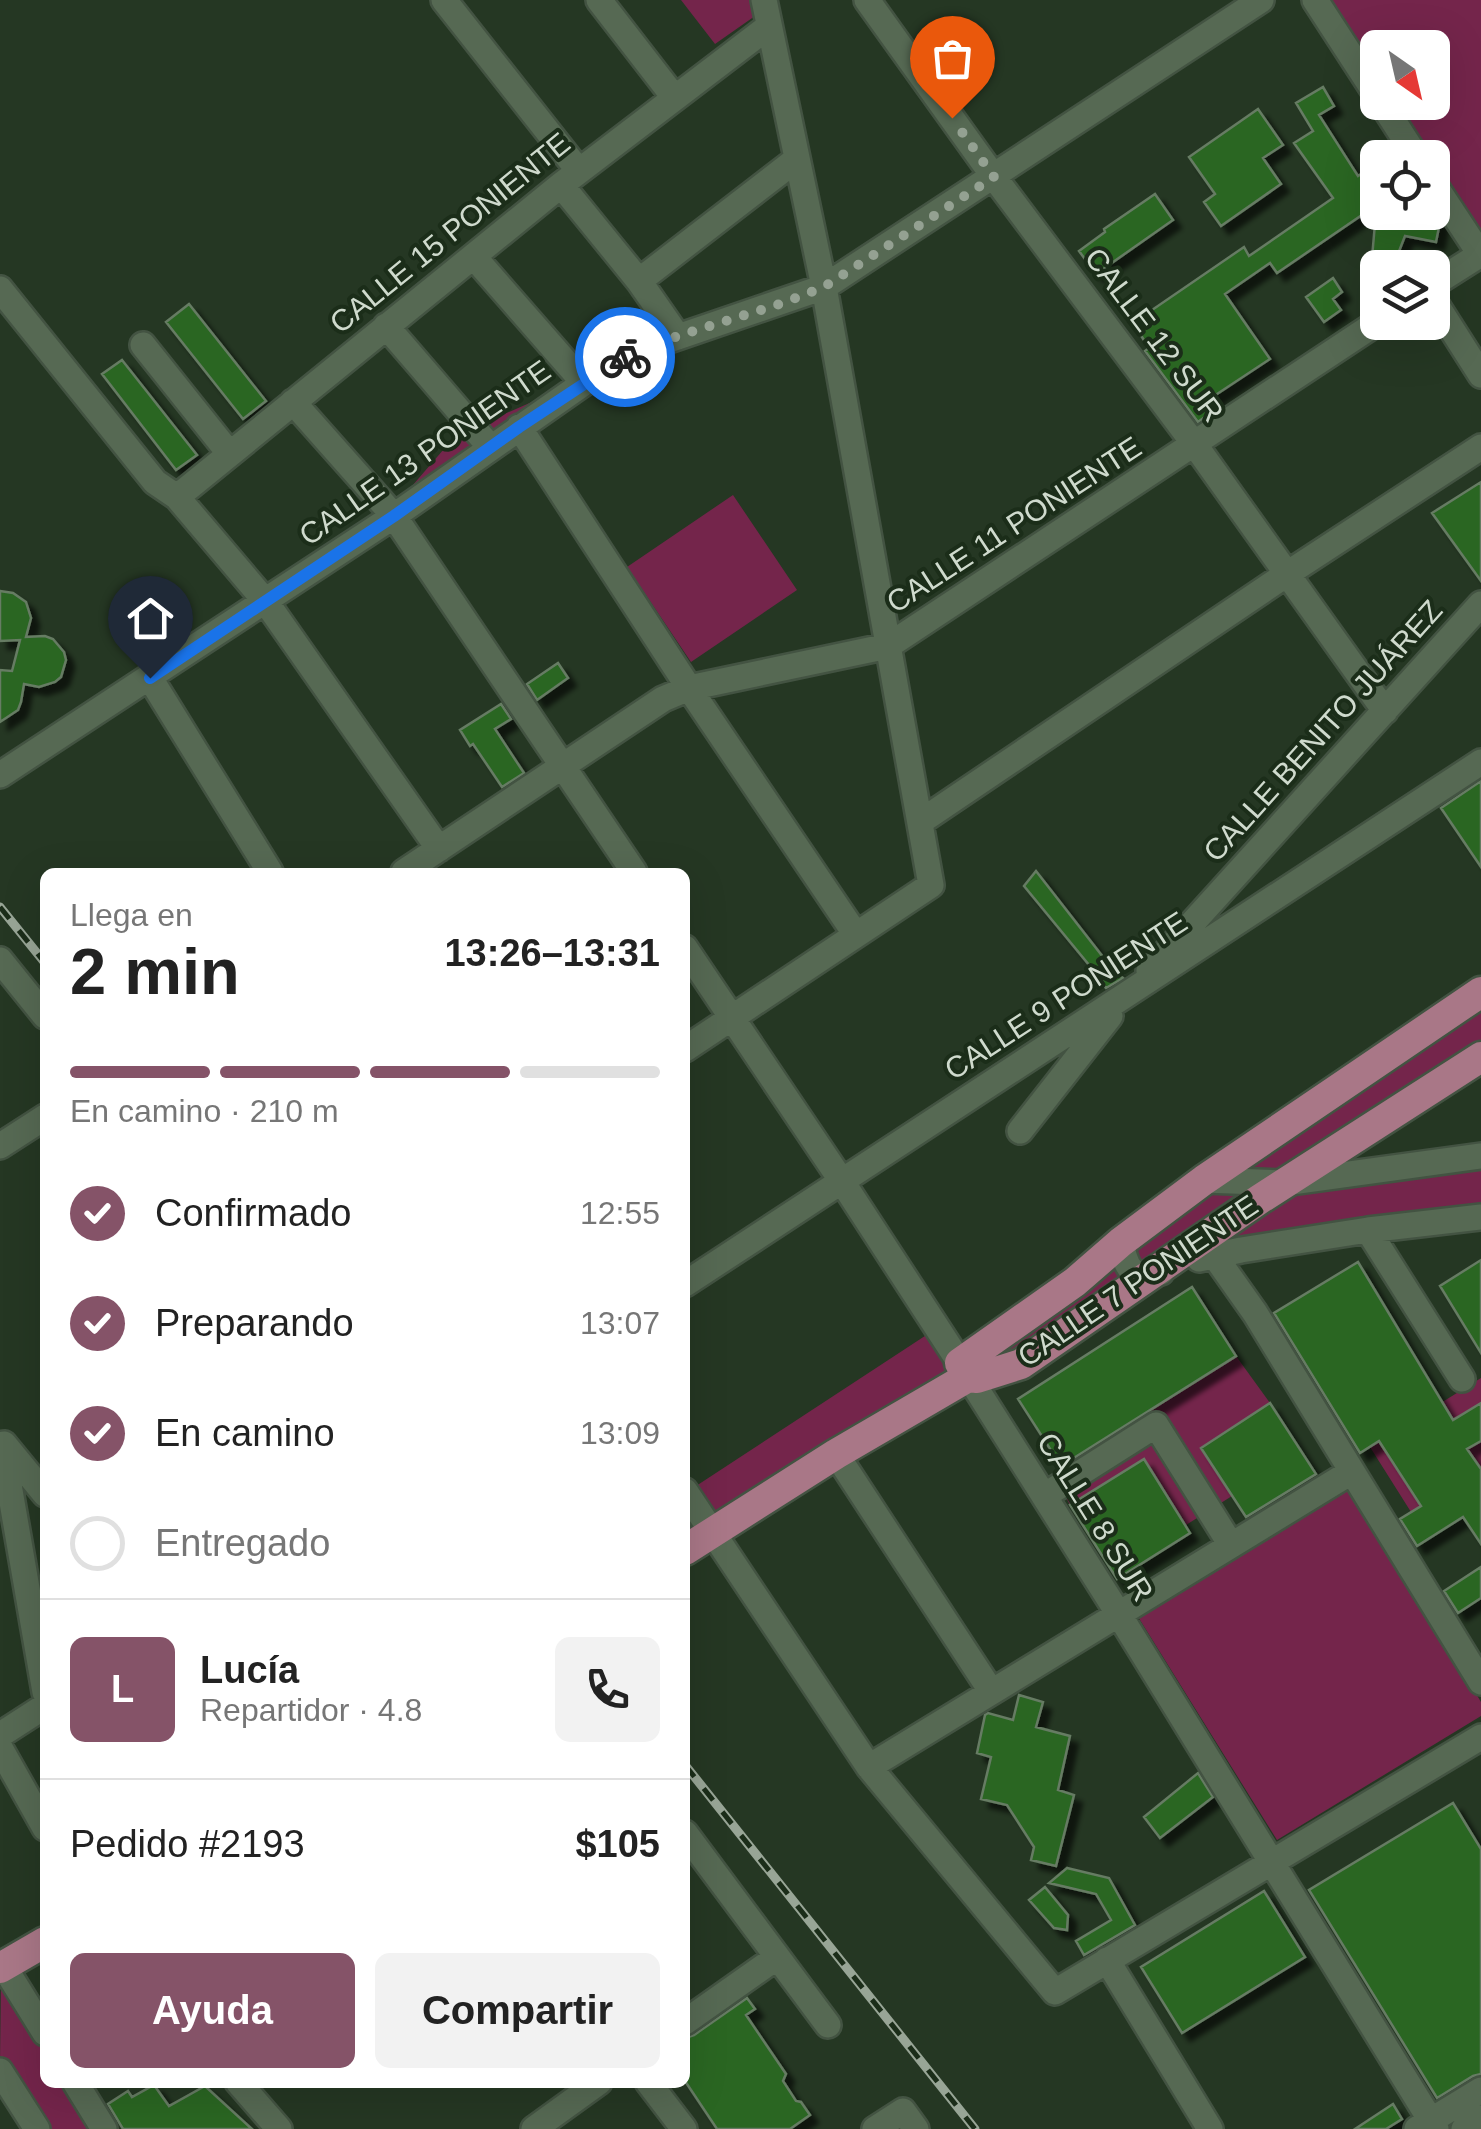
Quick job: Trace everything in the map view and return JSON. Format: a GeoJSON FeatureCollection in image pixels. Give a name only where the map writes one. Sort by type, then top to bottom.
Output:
{"type":"FeatureCollection","features":[{"type":"Feature","properties":{"kind":"main road","name":"CALLE 7 PONIENTE"},"geometry":{"type":"LineString","coordinates":[[690,1547],[964,1370],[1204,1180],[1481,992]]}},
{"type":"Feature","properties":{"kind":"main road","name":"CALLE 7 PONIENTE"},"geometry":{"type":"LineString","coordinates":[[964,1370],[977,1378],[1021,1364],[1284,1182],[1481,1057]]}},
{"type":"Feature","properties":{"kind":"main road"},"geometry":{"type":"LineString","coordinates":[[2,1966],[40,1945]]}},
{"type":"Feature","properties":{"kind":"street"},"geometry":{"type":"LineString","coordinates":[[444,0],[678,336]]}},
{"type":"Feature","properties":{"kind":"street"},"geometry":{"type":"LineString","coordinates":[[599,0],[674,97]]}},
{"type":"Feature","properties":{"kind":"street"},"geometry":{"type":"LineString","coordinates":[[690,1046],[932,885],[824,287],[764,0]]}},
{"type":"Feature","properties":{"kind":"street","name":"CALLE 12 SUR"},"geometry":{"type":"LineString","coordinates":[[867,0],[1195,445],[1385,712]]}},
{"type":"Feature","properties":{"kind":"street","name":"CALLE 13 PONIENTE"},"geometry":{"type":"LineString","coordinates":[[0,776],[266,602],[631,353],[824,287],[1261,0]]}},
{"type":"Feature","properties":{"kind":"street"},"geometry":{"type":"LineString","coordinates":[[1315,0],[1360,70]]}},
{"type":"Feature","properties":{"kind":"street","name":"CALLE 15 PONIENTE"},"geometry":{"type":"LineString","coordinates":[[178,496],[570,178],[768,27]]}},
{"type":"Feature","properties":{"kind":"street"},"geometry":{"type":"LineString","coordinates":[[640,281],[797,159]]}},
{"type":"Feature","properties":{"kind":"street"},"geometry":{"type":"LineString","coordinates":[[1450,208],[1481,254],[1450,274]]}},
{"type":"Feature","properties":{"kind":"street"},"geometry":{"type":"LineString","coordinates":[[474,257],[584,383]]}},
{"type":"Feature","properties":{"kind":"street"},"geometry":{"type":"LineString","coordinates":[[0,289],[154,482],[178,496],[266,602],[422,864]]}},
{"type":"Feature","properties":{"kind":"street"},"geometry":{"type":"LineString","coordinates":[[386,326],[491,448]]}},
{"type":"Feature","properties":{"kind":"street"},"geometry":{"type":"LineString","coordinates":[[1450,326],[1481,375]]}},
{"type":"Feature","properties":{"kind":"street","name":"CALLE 11 PONIENTE"},"geometry":{"type":"LineString","coordinates":[[422,864],[663,699],[689,688],[888,646],[1360,334]]}},
{"type":"Feature","properties":{"kind":"street"},"geometry":{"type":"LineString","coordinates":[[143,345],[229,453]]}},
{"type":"Feature","properties":{"kind":"street"},"geometry":{"type":"LineString","coordinates":[[293,402],[394,516],[631,868]]}},
{"type":"Feature","properties":{"kind":"street"},"geometry":{"type":"LineString","coordinates":[[519,427],[856,935]]}},
{"type":"Feature","properties":{"kind":"street"},"geometry":{"type":"LineString","coordinates":[[920,822],[1481,447]]}},
{"type":"Feature","properties":{"kind":"street","name":"CALLE BENITO JUÁREZ"},"geometry":{"type":"LineString","coordinates":[[1020,1131],[1123,998],[1481,604]]}},
{"type":"Feature","properties":{"kind":"street"},"geometry":{"type":"LineString","coordinates":[[150,678],[268,868]]}},
{"type":"Feature","properties":{"kind":"street","name":"CALLE 9 PONIENTE"},"geometry":{"type":"LineString","coordinates":[[690,1281],[1481,762]]}},
{"type":"Feature","properties":{"kind":"street","name":"CALLE 8 SUR"},"geometry":{"type":"LineString","coordinates":[[690,955],[841,1180],[1118,1613],[1428,2126]]}},
{"type":"Feature","properties":{"kind":"street"},"geometry":{"type":"LineString","coordinates":[[0,960],[40,1010]]}},
{"type":"Feature","properties":{"kind":"street"},"geometry":{"type":"LineString","coordinates":[[0,1146],[40,1120]]}},
{"type":"Feature","properties":{"kind":"street"},"geometry":{"type":"LineString","coordinates":[[1204,1180],[1284,1182],[1481,1156]]}},
{"type":"Feature","properties":{"kind":"street"},"geometry":{"type":"LineString","coordinates":[[1121,1242],[1125,1264],[1134,1273],[1148,1276],[1214,1255],[1368,1230],[1481,1217]]}},
{"type":"Feature","properties":{"kind":"street"},"geometry":{"type":"LineString","coordinates":[[1368,1230],[1462,1380]]}},
{"type":"Feature","properties":{"kind":"street"},"geometry":{"type":"LineString","coordinates":[[1214,1255],[1255,1313],[1481,1682]]}},
{"type":"Feature","properties":{"kind":"street"},"geometry":{"type":"LineString","coordinates":[[1044,1496],[1156,1425],[1231,1545]]}},
{"type":"Feature","properties":{"kind":"street"},"geometry":{"type":"LineString","coordinates":[[3,1443],[40,1488]]}},
{"type":"Feature","properties":{"kind":"street"},"geometry":{"type":"LineString","coordinates":[[3,1443],[40,1663]]}},
{"type":"Feature","properties":{"kind":"street"},"geometry":{"type":"LineString","coordinates":[[836,1454],[991,1691]]}},
{"type":"Feature","properties":{"kind":"street"},"geometry":{"type":"LineString","coordinates":[[869,1767],[1352,1472]]}},
{"type":"Feature","properties":{"kind":"street"},"geometry":{"type":"LineString","coordinates":[[690,1498],[869,1767],[1055,1992],[1481,1737]]}},
{"type":"Feature","properties":{"kind":"street"},"geometry":{"type":"LineString","coordinates":[[0,1735],[40,1709]]}},
{"type":"Feature","properties":{"kind":"street"},"geometry":{"type":"LineString","coordinates":[[0,1748],[40,1819]]}},
{"type":"Feature","properties":{"kind":"street"},"geometry":{"type":"LineString","coordinates":[[690,1840],[828,2025]]}},
{"type":"Feature","properties":{"kind":"street"},"geometry":{"type":"LineString","coordinates":[[690,2018],[776,1957]]}},
{"type":"Feature","properties":{"kind":"street"},"geometry":{"type":"LineString","coordinates":[[1107,1960],[1210,2129]]}},
{"type":"Feature","properties":{"kind":"street"},"geometry":{"type":"LineString","coordinates":[[2,1966],[40,2025]]}},
{"type":"Feature","properties":{"kind":"street"},"geometry":{"type":"LineString","coordinates":[[0,2071],[37,2129]]}},
{"type":"Feature","properties":{"kind":"street"},"geometry":{"type":"LineString","coordinates":[[79,2088],[104,2129]]}},
{"type":"Feature","properties":{"kind":"street"},"geometry":{"type":"LineString","coordinates":[[243,2088],[279,2129]]}},
{"type":"Feature","properties":{"kind":"street"},"geometry":{"type":"LineString","coordinates":[[534,2129],[592,2088]]}},
{"type":"Feature","properties":{"kind":"street"},"geometry":{"type":"LineString","coordinates":[[653,2088],[684,2129]]}},
{"type":"Feature","properties":{"kind":"street"},"geometry":{"type":"LineString","coordinates":[[1428,2126],[1481,2090]]}},
{"type":"Feature","properties":{"kind":"street"},"geometry":{"type":"LineString","coordinates":[[1464,2129],[1481,2118]]}},
{"type":"Feature","properties":{"kind":"street"},"geometry":{"type":"LineString","coordinates":[[874,2129],[910,2120]]}},
{"type":"Feature","properties":{"kind":"shaded area"},"geometry":{"type":"Polygon","coordinates":[[[681,0],[752,0],[755,16],[715,44],[681,0]]]}},
{"type":"Feature","properties":{"kind":"shaded area"},"geometry":{"type":"Polygon","coordinates":[[[1315,0],[1481,0],[1481,253],[1450,205],[1450,140],[1407,140],[1393,120],[1450,120],[1450,30],[1360,30],[1360,70],[1315,0]]]}},
{"type":"Feature","properties":{"kind":"shaded area"},"geometry":{"type":"Polygon","coordinates":[[[575,383],[393,508],[463,427],[477,426],[575,383]]]}},
{"type":"Feature","properties":{"kind":"shaded area"},"geometry":{"type":"Polygon","coordinates":[[[733,495],[797,590],[691,662],[627,567],[733,495]]]}},
{"type":"Feature","properties":{"kind":"shaded area"},"geometry":{"type":"Polygon","coordinates":[[[1481,993],[1481,1054],[1021,1362],[969,1373],[1481,993]]]}},
{"type":"Feature","properties":{"kind":"shaded area"},"geometry":{"type":"Polygon","coordinates":[[[1481,1158],[1481,1214],[1216,1248],[1259,1201],[1481,1158]]]}},
{"type":"Feature","properties":{"kind":"shaded area"},"geometry":{"type":"Polygon","coordinates":[[[931,1332],[962,1374],[718,1526],[693,1488],[931,1332]]]}},
{"type":"Feature","properties":{"kind":"shaded area"},"geometry":{"type":"Polygon","coordinates":[[[1236,1356],[1270,1403],[1202,1447],[1232,1496],[1186,1525],[1144,1459],[1070,1505],[1053,1472],[1236,1356]]]}},
{"type":"Feature","properties":{"kind":"shaded area"},"geometry":{"type":"Polygon","coordinates":[[[1481,1378],[1481,1468],[1411,1512],[1370,1447],[1481,1378]]]}},
{"type":"Feature","properties":{"kind":"shaded area"},"geometry":{"type":"Polygon","coordinates":[[[1349,1482],[1481,1702],[1481,1716],[1277,1840],[1135,1612],[1349,1482]]]}},
{"type":"Feature","properties":{"kind":"shaded area"},"geometry":{"type":"Polygon","coordinates":[[[1,1977],[40,2038],[40,2088],[71,2088],[97,2129],[43,2129],[0,2062],[1,1977]]]}},
{"type":"Feature","properties":{"kind":"building"},"geometry":{"type":"Polygon","coordinates":[[[1323,87],[1334,106],[1319,115],[1360,175],[1360,216],[1277,273],[1270,263],[1225,294],[1270,359],[1214,396],[1221,405],[1198,422],[1145,351],[1149,348],[1133,323],[1244,247],[1249,256],[1333,198],[1294,143],[1313,131],[1296,103],[1323,87]]]}},
{"type":"Feature","properties":{"kind":"building"},"geometry":{"type":"Polygon","coordinates":[[[1258,109],[1283,145],[1263,158],[1281,184],[1221,226],[1204,202],[1215,194],[1189,157],[1258,109]]]}},
{"type":"Feature","properties":{"kind":"building"},"geometry":{"type":"Polygon","coordinates":[[[1155,194],[1173,220],[1096,274],[1079,251],[1155,194]]]}},
{"type":"Feature","properties":{"kind":"building"},"geometry":{"type":"Polygon","coordinates":[[[1374,230],[1438,230],[1436,242],[1405,236],[1400,250],[1373,250],[1374,230]]]}},
{"type":"Feature","properties":{"kind":"building"},"geometry":{"type":"Polygon","coordinates":[[[1333,278],[1342,292],[1333,299],[1341,310],[1324,322],[1306,297],[1333,278]]]}},
{"type":"Feature","properties":{"kind":"building"},"geometry":{"type":"Polygon","coordinates":[[[189,304],[266,401],[243,419],[166,322],[189,304]]]}},
{"type":"Feature","properties":{"kind":"building"},"geometry":{"type":"Polygon","coordinates":[[[122,360],[197,455],[176,470],[102,374],[122,360]]]}},
{"type":"Feature","properties":{"kind":"building"},"geometry":{"type":"Polygon","coordinates":[[[1481,482],[1481,581],[1432,513],[1481,482]]]}},
{"type":"Feature","properties":{"kind":"building"},"geometry":{"type":"Polygon","coordinates":[[[0,591],[13,593],[26,602],[31,618],[26,637],[53,639],[66,660],[61,677],[55,682],[39,687],[24,684],[18,710],[0,722],[0,670],[12,671],[20,640],[0,641],[0,591]]]}},
{"type":"Feature","properties":{"kind":"building"},"geometry":{"type":"Polygon","coordinates":[[[558,663],[568,678],[537,700],[527,684],[558,663]]]}},
{"type":"Feature","properties":{"kind":"building"},"geometry":{"type":"Polygon","coordinates":[[[501,704],[511,719],[495,729],[524,773],[502,787],[460,730],[501,704]]]}},
{"type":"Feature","properties":{"kind":"building"},"geometry":{"type":"Polygon","coordinates":[[[1481,781],[1481,867],[1441,808],[1481,781]]]}},
{"type":"Feature","properties":{"kind":"building"},"geometry":{"type":"Polygon","coordinates":[[[1036,871],[1123,978],[1106,988],[1102,984],[1024,886],[1036,871]]]}},
{"type":"Feature","properties":{"kind":"building"},"geometry":{"type":"Polygon","coordinates":[[[1481,1260],[1481,1353],[1440,1286],[1481,1260]]]}},
{"type":"Feature","properties":{"kind":"building"},"geometry":{"type":"Polygon","coordinates":[[[1358,1262],[1453,1420],[1481,1403],[1481,1441],[1467,1449],[1481,1469],[1481,1544],[1463,1517],[1417,1546],[1400,1519],[1421,1506],[1379,1441],[1360,1453],[1274,1313],[1358,1262]]]}},
{"type":"Feature","properties":{"kind":"building"},"geometry":{"type":"Polygon","coordinates":[[[1192,1287],[1236,1356],[1061,1466],[1018,1399],[1192,1287]]]}},
{"type":"Feature","properties":{"kind":"building"},"geometry":{"type":"Polygon","coordinates":[[[1270,1403],[1316,1474],[1246,1517],[1201,1448],[1270,1403]]]}},
{"type":"Feature","properties":{"kind":"building"},"geometry":{"type":"Polygon","coordinates":[[[1144,1459],[1190,1533],[1117,1579],[1070,1505],[1144,1459]]]}},
{"type":"Feature","properties":{"kind":"building"},"geometry":{"type":"Polygon","coordinates":[[[1481,1567],[1481,1598],[1458,1613],[1444,1591],[1481,1567]]]}},
{"type":"Feature","properties":{"kind":"building"},"geometry":{"type":"Polygon","coordinates":[[[1019,1695],[1043,1702],[1036,1727],[1070,1736],[1058,1790],[1074,1795],[1056,1866],[1031,1860],[1034,1847],[1007,1805],[981,1799],[991,1757],[977,1753],[985,1715],[1013,1720],[1019,1695]]]}},
{"type":"Feature","properties":{"kind":"building"},"geometry":{"type":"Polygon","coordinates":[[[1198,1773],[1213,1797],[1160,1838],[1144,1817],[1198,1773]]]}},
{"type":"Feature","properties":{"kind":"building"},"geometry":{"type":"Polygon","coordinates":[[[1453,1803],[1481,1849],[1481,2074],[1437,2098],[1309,1890],[1453,1803]]]}},
{"type":"Feature","properties":{"kind":"building"},"geometry":{"type":"Polygon","coordinates":[[[1067,1868],[1109,1878],[1135,1925],[1084,1955],[1076,1941],[1111,1920],[1096,1894],[1049,1883],[1067,1868]]]}},
{"type":"Feature","properties":{"kind":"building"},"geometry":{"type":"Polygon","coordinates":[[[1045,1887],[1068,1915],[1067,1930],[1054,1928],[1029,1900],[1045,1887]]]}},
{"type":"Feature","properties":{"kind":"building"},"geometry":{"type":"Polygon","coordinates":[[[1264,1891],[1305,1957],[1182,2033],[1141,1967],[1264,1891]]]}},
{"type":"Feature","properties":{"kind":"building"},"geometry":{"type":"Polygon","coordinates":[[[747,1998],[755,2009],[746,2015],[786,2074],[783,2081],[810,2115],[790,2129],[717,2129],[690,2088],[690,2036],[747,1998]]]}},
{"type":"Feature","properties":{"kind":"building"},"geometry":{"type":"Polygon","coordinates":[[[156,2088],[169,2106],[207,2088],[252,2129],[123,2129],[108,2104],[128,2091],[132,2097],[156,2088]]]}},
{"type":"Feature","properties":{"kind":"building"},"geometry":{"type":"Polygon","coordinates":[[[1393,2104],[1402,2119],[1386,2129],[1355,2129],[1393,2104]]]}},
{"type":"Feature","properties":{"kind":"railway"},"geometry":{"type":"LineString","coordinates":[[0,907],[40,957]]}},
{"type":"Feature","properties":{"kind":"railway"},"geometry":{"type":"LineString","coordinates":[[690,1771],[975,2129]]}},
{"type":"Feature","properties":{"kind":"way so far"},"geometry":{"type":"LineString","coordinates":[[625,357],[824,287],[994,177],[952,118]]}},
{"type":"Feature","properties":{"kind":"route"},"geometry":{"type":"LineString","coordinates":[[150,678],[625,357]]}}]}
